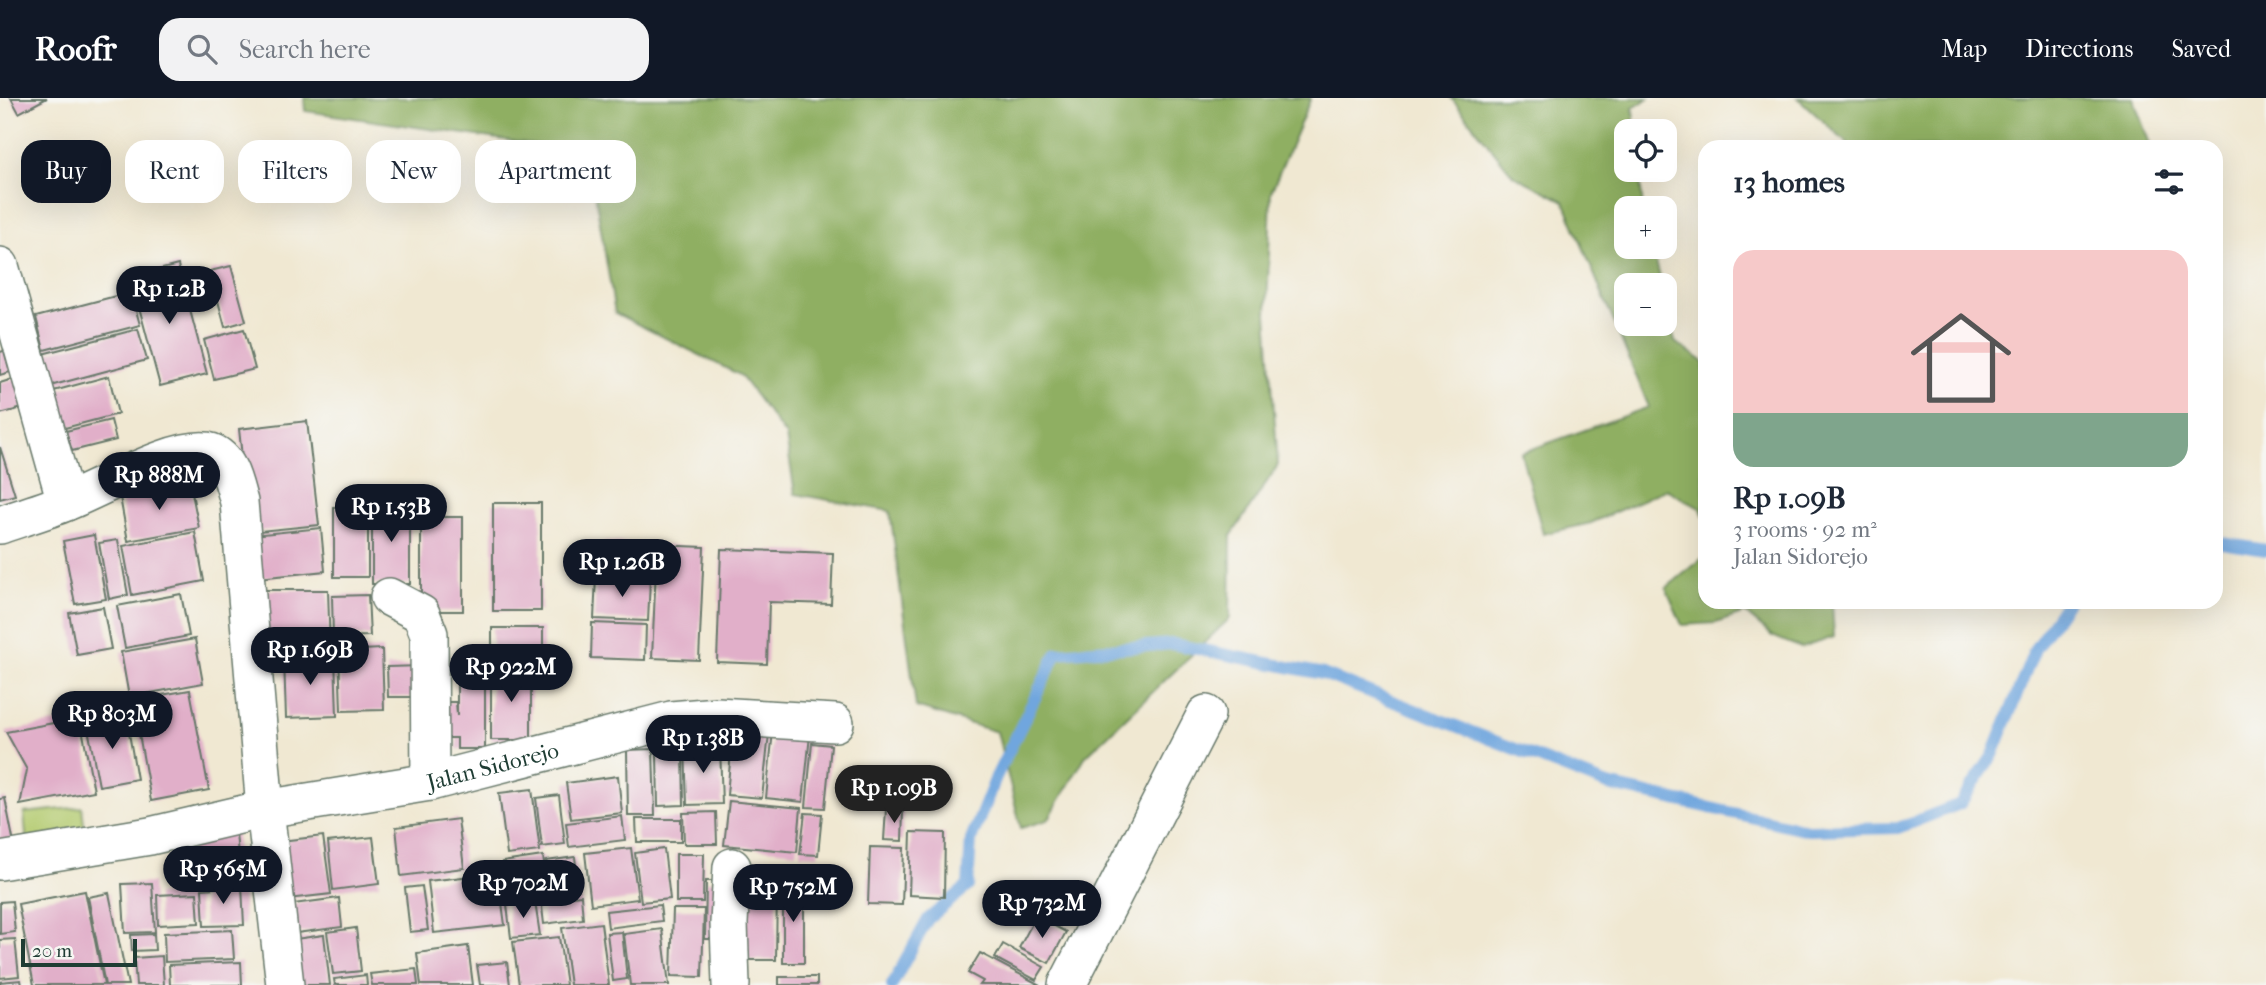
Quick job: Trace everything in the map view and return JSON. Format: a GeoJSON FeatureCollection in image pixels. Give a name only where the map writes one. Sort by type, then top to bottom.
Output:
{"type":"FeatureCollection","features":[{"type":"Feature","properties":{"kind":"street"},"geometry":{"type":"LineString","coordinates":[[0,265],[66,502]]}},
{"type":"Feature","properties":{"kind":"street"},"geometry":{"type":"LineString","coordinates":[[0,525],[66,502],[163,460],[195,450],[214,453],[229,469],[239,502],[265,809],[285,985]]}},
{"type":"Feature","properties":{"kind":"street"},"geometry":{"type":"LineString","coordinates":[[389,597],[413,607],[426,623],[429,634],[430,782]]}},
{"type":"Feature","properties":{"kind":"street"},"geometry":{"type":"LineString","coordinates":[[1067,985],[1206,714]]}},
{"type":"Feature","properties":{"kind":"street","name":"Jalan Sidorejo"},"geometry":{"type":"LineString","coordinates":[[0,861],[150,836],[265,809],[430,782],[671,719],[717,716],[835,723]]}},
{"type":"Feature","properties":{"kind":"street"},"geometry":{"type":"LineString","coordinates":[[732,867],[729,923],[732,985]]}},
{"type":"Feature","properties":{"kind":"green space"},"geometry":{"type":"Polygon","coordinates":[[[304,98],[1311,98],[1271,192],[1267,314],[1278,465],[1231,536],[1230,618],[1085,757],[1048,820],[1021,828],[997,732],[916,707],[890,511],[795,494],[786,436],[740,375],[615,313],[597,203],[636,203],[636,140],[505,140],[305,111],[304,98]]]}},
{"type":"Feature","properties":{"kind":"green space"},"geometry":{"type":"Polygon","coordinates":[[[1451,98],[1649,98],[1633,108],[1634,119],[1614,119],[1614,182],[1640,182],[1642,196],[1614,196],[1614,259],[1655,259],[1659,273],[1614,273],[1614,322],[1564,201],[1513,175],[1451,98]]]}},
{"type":"Feature","properties":{"kind":"green space"},"geometry":{"type":"Polygon","coordinates":[[[1798,98],[2133,98],[2148,140],[1843,140],[1798,98]]]}},
{"type":"Feature","properties":{"kind":"green space"},"geometry":{"type":"Polygon","coordinates":[[[1620,336],[1674,336],[1675,342],[1698,358],[1698,507],[1666,489],[1591,523],[1543,534],[1521,453],[1649,407],[1620,336]]]}},
{"type":"Feature","properties":{"kind":"green space"},"geometry":{"type":"Polygon","coordinates":[[[1698,562],[1698,609],[1832,609],[1834,637],[1801,648],[1772,636],[1745,613],[1716,623],[1682,625],[1666,588],[1698,562]]]}},
{"type":"Feature","properties":{"kind":"green space"},"geometry":{"type":"Polygon","coordinates":[[[82,807],[86,840],[27,846],[24,813],[82,807]]]}},
{"type":"Feature","properties":{"kind":"building"},"geometry":{"type":"Polygon","coordinates":[[[11,98],[47,98],[19,113],[11,98]]]}},
{"type":"Feature","properties":{"kind":"building"},"geometry":{"type":"Polygon","coordinates":[[[178,265],[207,374],[160,386],[131,277],[178,265]]]}},
{"type":"Feature","properties":{"kind":"building"},"geometry":{"type":"Polygon","coordinates":[[[231,266],[246,321],[225,327],[210,271],[231,266]]]}},
{"type":"Feature","properties":{"kind":"building"},"geometry":{"type":"Polygon","coordinates":[[[131,292],[140,325],[44,350],[36,317],[131,292]]]}},
{"type":"Feature","properties":{"kind":"building"},"geometry":{"type":"Polygon","coordinates":[[[138,329],[147,360],[50,386],[42,354],[138,329]]]}},
{"type":"Feature","properties":{"kind":"building"},"geometry":{"type":"Polygon","coordinates":[[[244,329],[255,369],[214,379],[204,340],[244,329]]]}},
{"type":"Feature","properties":{"kind":"building"},"geometry":{"type":"Polygon","coordinates":[[[21,346],[27,367],[0,375],[0,352],[21,346]]]}},
{"type":"Feature","properties":{"kind":"building"},"geometry":{"type":"Polygon","coordinates":[[[22,376],[30,406],[0,414],[0,383],[22,376]]]}},
{"type":"Feature","properties":{"kind":"building"},"geometry":{"type":"Polygon","coordinates":[[[109,376],[118,414],[61,429],[50,392],[109,376]]]}},
{"type":"Feature","properties":{"kind":"building"},"geometry":{"type":"Polygon","coordinates":[[[111,420],[116,440],[72,451],[66,431],[111,420]]]}},
{"type":"Feature","properties":{"kind":"building"},"geometry":{"type":"Polygon","coordinates":[[[307,421],[319,525],[250,532],[239,429],[307,421]]]}},
{"type":"Feature","properties":{"kind":"building"},"geometry":{"type":"Polygon","coordinates":[[[0,447],[15,495],[0,499],[0,447]]]}},
{"type":"Feature","properties":{"kind":"building"},"geometry":{"type":"Polygon","coordinates":[[[190,483],[199,528],[128,541],[120,497],[190,483]]]}},
{"type":"Feature","properties":{"kind":"building"},"geometry":{"type":"Polygon","coordinates":[[[493,503],[541,503],[541,611],[493,611],[493,503]]]}},
{"type":"Feature","properties":{"kind":"building"},"geometry":{"type":"Polygon","coordinates":[[[372,504],[410,504],[410,584],[372,584],[372,504]]]}},
{"type":"Feature","properties":{"kind":"building"},"geometry":{"type":"Polygon","coordinates":[[[334,507],[368,507],[368,577],[334,577],[334,507]]]}},
{"type":"Feature","properties":{"kind":"building"},"geometry":{"type":"Polygon","coordinates":[[[421,517],[463,517],[463,611],[421,611],[421,517]]]}},
{"type":"Feature","properties":{"kind":"building"},"geometry":{"type":"Polygon","coordinates":[[[321,528],[325,571],[249,579],[244,536],[321,528]]]}},
{"type":"Feature","properties":{"kind":"building"},"geometry":{"type":"Polygon","coordinates":[[[195,532],[204,581],[132,595],[123,546],[195,532]]]}},
{"type":"Feature","properties":{"kind":"building"},"geometry":{"type":"Polygon","coordinates":[[[94,535],[106,599],[75,604],[63,541],[94,535]]]}},
{"type":"Feature","properties":{"kind":"building"},"geometry":{"type":"Polygon","coordinates":[[[118,540],[128,595],[109,599],[99,543],[118,540]]]}},
{"type":"Feature","properties":{"kind":"building"},"geometry":{"type":"Polygon","coordinates":[[[602,542],[652,544],[651,576],[601,574],[602,542]]]}},
{"type":"Feature","properties":{"kind":"building"},"geometry":{"type":"Polygon","coordinates":[[[657,545],[704,547],[699,660],[652,658],[657,545]]]}},
{"type":"Feature","properties":{"kind":"building"},"geometry":{"type":"Polygon","coordinates":[[[721,549],[833,553],[831,604],[769,602],[767,664],[717,662],[721,549]]]}},
{"type":"Feature","properties":{"kind":"building"},"geometry":{"type":"Polygon","coordinates":[[[596,577],[650,579],[648,621],[594,619],[596,577]]]}},
{"type":"Feature","properties":{"kind":"building"},"geometry":{"type":"Polygon","coordinates":[[[249,590],[328,590],[330,650],[255,655],[249,590]]]}},
{"type":"Feature","properties":{"kind":"building"},"geometry":{"type":"Polygon","coordinates":[[[181,594],[189,636],[125,648],[117,606],[181,594]]]}},
{"type":"Feature","properties":{"kind":"building"},"geometry":{"type":"Polygon","coordinates":[[[368,595],[370,636],[333,637],[332,596],[368,595]]]}},
{"type":"Feature","properties":{"kind":"building"},"geometry":{"type":"Polygon","coordinates":[[[103,607],[111,649],[77,655],[69,613],[103,607]]]}},
{"type":"Feature","properties":{"kind":"building"},"geometry":{"type":"Polygon","coordinates":[[[592,623],[646,625],[645,660],[591,658],[592,623]]]}},
{"type":"Feature","properties":{"kind":"building"},"geometry":{"type":"Polygon","coordinates":[[[492,628],[543,628],[543,664],[492,664],[492,628]]]}},
{"type":"Feature","properties":{"kind":"building"},"geometry":{"type":"Polygon","coordinates":[[[195,639],[203,683],[129,697],[121,652],[195,639]]]}},
{"type":"Feature","properties":{"kind":"building"},"geometry":{"type":"Polygon","coordinates":[[[382,649],[384,710],[341,711],[339,651],[382,649]]]}},
{"type":"Feature","properties":{"kind":"building"},"geometry":{"type":"Polygon","coordinates":[[[335,657],[337,716],[286,718],[284,658],[335,657]]]}},
{"type":"Feature","properties":{"kind":"building"},"geometry":{"type":"Polygon","coordinates":[[[422,666],[422,697],[388,697],[387,667],[422,666]]]}},
{"type":"Feature","properties":{"kind":"building"},"geometry":{"type":"Polygon","coordinates":[[[491,669],[531,669],[531,740],[491,740],[491,669]]]}},
{"type":"Feature","properties":{"kind":"building"},"geometry":{"type":"Polygon","coordinates":[[[457,679],[485,679],[485,749],[457,749],[457,738],[432,738],[432,702],[456,702],[457,716],[457,679]]]}},
{"type":"Feature","properties":{"kind":"building"},"geometry":{"type":"Polygon","coordinates":[[[190,690],[209,790],[151,801],[133,700],[190,690]]]}},
{"type":"Feature","properties":{"kind":"building"},"geometry":{"type":"Polygon","coordinates":[[[126,716],[137,779],[99,786],[87,723],[126,716]]]}},
{"type":"Feature","properties":{"kind":"building"},"geometry":{"type":"Polygon","coordinates":[[[80,718],[94,791],[20,805],[27,770],[6,732],[80,718]]]}},
{"type":"Feature","properties":{"kind":"building"},"geometry":{"type":"Polygon","coordinates":[[[733,730],[769,734],[762,798],[727,795],[733,730]]]}},
{"type":"Feature","properties":{"kind":"building"},"geometry":{"type":"Polygon","coordinates":[[[773,731],[810,735],[803,802],[766,798],[773,731]]]}},
{"type":"Feature","properties":{"kind":"building"},"geometry":{"type":"Polygon","coordinates":[[[812,743],[831,745],[825,808],[806,807],[812,743]]]}},
{"type":"Feature","properties":{"kind":"building"},"geometry":{"type":"Polygon","coordinates":[[[685,746],[720,746],[722,804],[687,805],[685,746]]]}},
{"type":"Feature","properties":{"kind":"building"},"geometry":{"type":"Polygon","coordinates":[[[653,749],[655,816],[628,816],[627,750],[653,749]]]}},
{"type":"Feature","properties":{"kind":"building"},"geometry":{"type":"Polygon","coordinates":[[[657,753],[683,753],[684,805],[658,806],[657,753]]]}},
{"type":"Feature","properties":{"kind":"building"},"geometry":{"type":"Polygon","coordinates":[[[618,776],[622,813],[571,819],[566,783],[618,776]]]}},
{"type":"Feature","properties":{"kind":"building"},"geometry":{"type":"Polygon","coordinates":[[[871,781],[907,782],[906,803],[870,802],[871,781]]]}},
{"type":"Feature","properties":{"kind":"building"},"geometry":{"type":"Polygon","coordinates":[[[532,789],[540,851],[507,855],[499,793],[532,789]]]}},
{"type":"Feature","properties":{"kind":"building"},"geometry":{"type":"Polygon","coordinates":[[[559,795],[565,844],[542,847],[536,798],[559,795]]]}},
{"type":"Feature","properties":{"kind":"building"},"geometry":{"type":"Polygon","coordinates":[[[5,798],[15,849],[0,852],[0,799],[5,798]]]}},
{"type":"Feature","properties":{"kind":"building"},"geometry":{"type":"Polygon","coordinates":[[[729,801],[801,808],[797,852],[724,845],[729,801]]]}},
{"type":"Feature","properties":{"kind":"building"},"geometry":{"type":"Polygon","coordinates":[[[886,809],[903,810],[902,841],[884,840],[886,809]]]}},
{"type":"Feature","properties":{"kind":"building"},"geometry":{"type":"Polygon","coordinates":[[[716,812],[717,844],[684,844],[683,813],[716,812]]]}},
{"type":"Feature","properties":{"kind":"building"},"geometry":{"type":"Polygon","coordinates":[[[805,813],[822,814],[818,855],[800,854],[805,813]]]}},
{"type":"Feature","properties":{"kind":"building"},"geometry":{"type":"Polygon","coordinates":[[[622,816],[625,840],[569,847],[566,823],[622,816]]]}},
{"type":"Feature","properties":{"kind":"building"},"geometry":{"type":"Polygon","coordinates":[[[458,819],[464,868],[401,876],[396,827],[458,819]]]}},
{"type":"Feature","properties":{"kind":"building"},"geometry":{"type":"Polygon","coordinates":[[[636,819],[681,819],[681,842],[637,842],[636,819]]]}},
{"type":"Feature","properties":{"kind":"building"},"geometry":{"type":"Polygon","coordinates":[[[236,832],[238,856],[192,858],[190,834],[236,832]]]}},
{"type":"Feature","properties":{"kind":"building"},"geometry":{"type":"Polygon","coordinates":[[[911,832],[945,833],[944,897],[909,895],[911,832]]]}},
{"type":"Feature","properties":{"kind":"building"},"geometry":{"type":"Polygon","coordinates":[[[323,836],[331,894],[279,900],[272,842],[323,836]]]}},
{"type":"Feature","properties":{"kind":"building"},"geometry":{"type":"Polygon","coordinates":[[[373,837],[379,884],[333,890],[328,842],[373,837]]]}},
{"type":"Feature","properties":{"kind":"building"},"geometry":{"type":"Polygon","coordinates":[[[870,847],[904,848],[902,905],[868,904],[870,847]]]}},
{"type":"Feature","properties":{"kind":"building"},"geometry":{"type":"Polygon","coordinates":[[[631,848],[638,899],[591,905],[585,853],[631,848]]]}},
{"type":"Feature","properties":{"kind":"building"},"geometry":{"type":"Polygon","coordinates":[[[664,849],[670,899],[641,902],[635,853],[664,849]]]}},
{"type":"Feature","properties":{"kind":"building"},"geometry":{"type":"Polygon","coordinates":[[[676,854],[704,854],[703,902],[676,902],[676,854]]]}},
{"type":"Feature","properties":{"kind":"building"},"geometry":{"type":"Polygon","coordinates":[[[543,856],[548,894],[507,899],[502,862],[543,856]]]}},
{"type":"Feature","properties":{"kind":"building"},"geometry":{"type":"Polygon","coordinates":[[[246,857],[247,883],[194,886],[193,860],[246,857]]]}},
{"type":"Feature","properties":{"kind":"building"},"geometry":{"type":"Polygon","coordinates":[[[575,857],[579,890],[550,894],[546,861],[575,857]]]}},
{"type":"Feature","properties":{"kind":"building"},"geometry":{"type":"Polygon","coordinates":[[[498,873],[505,925],[434,933],[428,881],[498,873]]]}},
{"type":"Feature","properties":{"kind":"building"},"geometry":{"type":"Polygon","coordinates":[[[706,881],[721,881],[721,939],[705,939],[706,881]]]}},
{"type":"Feature","properties":{"kind":"building"},"geometry":{"type":"Polygon","coordinates":[[[152,883],[155,932],[125,933],[122,884],[152,883]]]}},
{"type":"Feature","properties":{"kind":"building"},"geometry":{"type":"Polygon","coordinates":[[[783,885],[804,886],[804,963],[783,963],[783,885]]]}},
{"type":"Feature","properties":{"kind":"building"},"geometry":{"type":"Polygon","coordinates":[[[242,886],[244,925],[204,926],[202,889],[242,886]]]}},
{"type":"Feature","properties":{"kind":"building"},"geometry":{"type":"Polygon","coordinates":[[[422,886],[428,930],[410,932],[405,888],[422,886]]]}},
{"type":"Feature","properties":{"kind":"building"},"geometry":{"type":"Polygon","coordinates":[[[740,888],[777,888],[776,960],[740,960],[740,888]]]}},
{"type":"Feature","properties":{"kind":"building"},"geometry":{"type":"Polygon","coordinates":[[[85,891],[104,985],[34,985],[18,904],[85,891]]]}},
{"type":"Feature","properties":{"kind":"building"},"geometry":{"type":"Polygon","coordinates":[[[109,893],[128,985],[105,985],[88,897],[109,893]]]}},
{"type":"Feature","properties":{"kind":"building"},"geometry":{"type":"Polygon","coordinates":[[[197,893],[199,923],[158,925],[157,895],[197,893]]]}},
{"type":"Feature","properties":{"kind":"building"},"geometry":{"type":"Polygon","coordinates":[[[581,895],[583,919],[544,924],[541,899],[581,895]]]}},
{"type":"Feature","properties":{"kind":"building"},"geometry":{"type":"Polygon","coordinates":[[[339,898],[342,927],[281,935],[278,906],[339,898]]]}},
{"type":"Feature","properties":{"kind":"building"},"geometry":{"type":"Polygon","coordinates":[[[12,901],[15,932],[0,934],[0,902],[12,901]]]}},
{"type":"Feature","properties":{"kind":"building"},"geometry":{"type":"Polygon","coordinates":[[[535,902],[540,935],[511,938],[507,905],[535,902]]]}},
{"type":"Feature","properties":{"kind":"building"},"geometry":{"type":"Polygon","coordinates":[[[660,905],[662,921],[608,928],[606,911],[660,905]]]}},
{"type":"Feature","properties":{"kind":"building"},"geometry":{"type":"Polygon","coordinates":[[[673,909],[704,909],[702,977],[671,976],[673,909]]]}},
{"type":"Feature","properties":{"kind":"building"},"geometry":{"type":"Polygon","coordinates":[[[1036,916],[1066,932],[1049,963],[1019,948],[1036,916]]]}},
{"type":"Feature","properties":{"kind":"building"},"geometry":{"type":"Polygon","coordinates":[[[601,923],[609,985],[570,985],[562,928],[601,923]]]}},
{"type":"Feature","properties":{"kind":"building"},"geometry":{"type":"Polygon","coordinates":[[[356,928],[361,971],[333,974],[327,932],[356,928]]]}},
{"type":"Feature","properties":{"kind":"building"},"geometry":{"type":"Polygon","coordinates":[[[662,929],[669,985],[630,985],[624,934],[662,929]]]}},
{"type":"Feature","properties":{"kind":"building"},"geometry":{"type":"Polygon","coordinates":[[[232,930],[234,959],[165,962],[164,933],[232,930]]]}},
{"type":"Feature","properties":{"kind":"building"},"geometry":{"type":"Polygon","coordinates":[[[622,932],[627,979],[613,981],[607,933],[622,932]]]}},
{"type":"Feature","properties":{"kind":"building"},"geometry":{"type":"Polygon","coordinates":[[[154,934],[155,950],[132,951],[131,935],[154,934]]]}},
{"type":"Feature","properties":{"kind":"building"},"geometry":{"type":"Polygon","coordinates":[[[324,935],[330,985],[286,985],[281,941],[324,935]]]}},
{"type":"Feature","properties":{"kind":"building"},"geometry":{"type":"Polygon","coordinates":[[[559,937],[566,985],[519,985],[513,942],[559,937]]]}},
{"type":"Feature","properties":{"kind":"building"},"geometry":{"type":"Polygon","coordinates":[[[15,939],[19,976],[0,978],[0,940],[15,939]]]}},
{"type":"Feature","properties":{"kind":"building"},"geometry":{"type":"Polygon","coordinates":[[[1003,944],[1044,967],[1036,980],[995,958],[1003,944]]]}},
{"type":"Feature","properties":{"kind":"building"},"geometry":{"type":"Polygon","coordinates":[[[468,946],[473,985],[421,985],[417,953],[468,946]]]}},
{"type":"Feature","properties":{"kind":"building"},"geometry":{"type":"Polygon","coordinates":[[[980,953],[1040,985],[980,985],[983,981],[968,973],[980,953]]]}},
{"type":"Feature","properties":{"kind":"building"},"geometry":{"type":"Polygon","coordinates":[[[162,956],[164,985],[136,985],[134,958],[162,956]]]}},
{"type":"Feature","properties":{"kind":"building"},"geometry":{"type":"Polygon","coordinates":[[[241,962],[242,985],[170,985],[169,965],[241,962]]]}},
{"type":"Feature","properties":{"kind":"building"},"geometry":{"type":"Polygon","coordinates":[[[507,962],[510,985],[480,985],[477,965],[507,962]]]}},
{"type":"Feature","properties":{"kind":"building"},"geometry":{"type":"Polygon","coordinates":[[[416,969],[418,985],[372,985],[370,974],[416,969]]]}},
{"type":"Feature","properties":{"kind":"building"},"geometry":{"type":"Polygon","coordinates":[[[366,975],[367,985],[335,985],[334,979],[366,975]]]}},
{"type":"Feature","properties":{"kind":"building"},"geometry":{"type":"Polygon","coordinates":[[[779,977],[817,977],[817,985],[779,985],[779,977]]]}},
{"type":"Feature","properties":{"kind":"building"},"geometry":{"type":"Polygon","coordinates":[[[21,980],[22,985],[0,985],[0,982],[21,980]]]}},
{"type":"Feature","properties":{"kind":"waterway"},"geometry":{"type":"LineString","coordinates":[[2223,543],[2266,550]]}},
{"type":"Feature","properties":{"kind":"waterway"},"geometry":{"type":"LineString","coordinates":[[892,985],[928,919],[968,886],[971,840],[996,777],[1057,653],[1173,644],[1323,674],[1608,785],[1808,830],[1898,828],[1960,804],[1993,755],[2035,649],[2062,609]]}}]}
